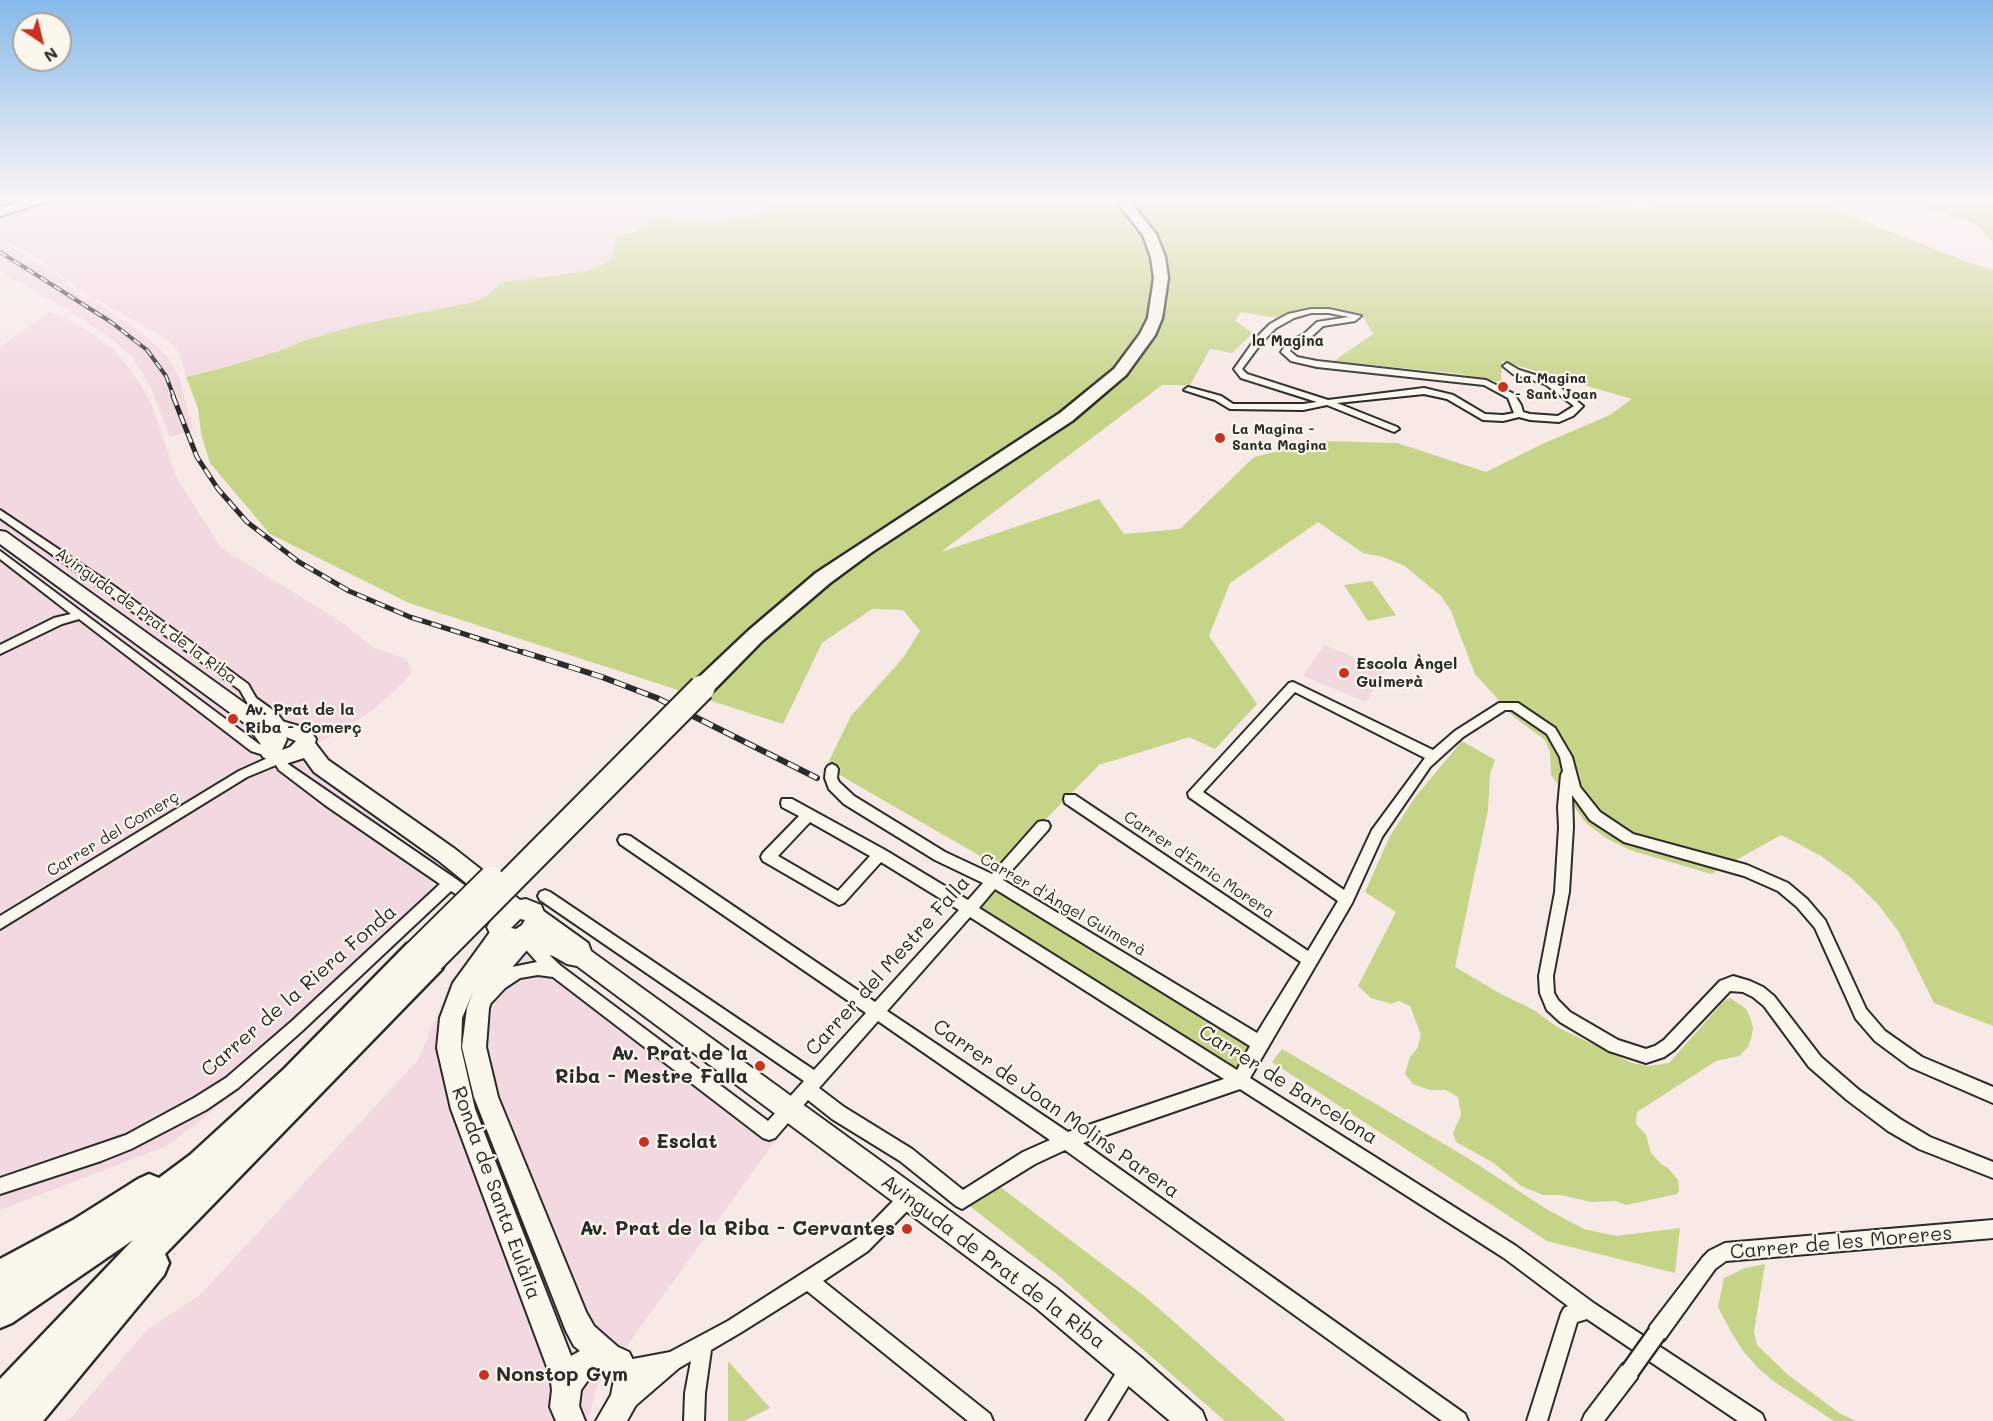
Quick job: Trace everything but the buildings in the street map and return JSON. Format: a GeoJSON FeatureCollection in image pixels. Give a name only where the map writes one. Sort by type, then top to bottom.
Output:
{"type":"FeatureCollection","features":[{"type":"Feature","properties":{"kind":"highway"},"geometry":{"type":"LineString","coordinates":[[0,1405],[109,1287],[268,1126],[425,956],[776,601],[850,542],[1069,398],[1122,351],[1137,328],[1143,313],[1148,290],[1148,265]]}},
{"type":"Feature","properties":{"kind":"highway"},"geometry":{"type":"LineString","coordinates":[[694,686],[823,578],[865,548],[1066,417],[1120,372],[1147,335],[1159,300],[1161,278],[1159,265]]}},
{"type":"Feature","properties":{"kind":"highway"},"geometry":{"type":"LineString","coordinates":[[0,1277],[85,1232],[150,1189],[228,1127],[425,956]]}},
{"type":"Feature","properties":{"kind":"highway"},"geometry":{"type":"LineString","coordinates":[[28,1412],[143,1273],[324,1084],[425,956]]}},
{"type":"Feature","properties":{"kind":"highway"},"geometry":{"type":"LineString","coordinates":[[0,1311],[101,1244],[201,1166],[253,1119],[349,1020]]}},
{"type":"Feature","properties":{"kind":"main road"},"geometry":{"type":"LineString","coordinates":[[0,536],[254,720],[284,745]]}},
{"type":"Feature","properties":{"kind":"main road","name":"Avinguda de Prat de la Riba"},"geometry":{"type":"LineString","coordinates":[[284,745],[321,766],[447,855],[521,924],[573,957],[582,957],[1046,1298],[1131,1367],[1192,1421]]}},
{"type":"Feature","properties":{"kind":"main road","name":"Ronda de Santa Eulàlia"},"geometry":{"type":"LineString","coordinates":[[521,924],[488,981],[478,1008],[474,1047],[486,1097],[576,1321],[589,1341],[616,1363]]}},
{"type":"Feature","properties":{"kind":"main road","name":"Ronda de Santa Eulàlia"},"geometry":{"type":"LineString","coordinates":[[521,924],[461,990],[451,1018],[449,1048],[463,1108],[564,1375],[566,1420]]}},
{"type":"Feature","properties":{"kind":"main road"},"geometry":{"type":"LineString","coordinates":[[566,1389],[573,1375],[591,1360],[616,1363],[628,1390],[617,1414]]}},
{"type":"Feature","properties":{"kind":"street"},"geometry":{"type":"LineString","coordinates":[[1394,429],[1326,402],[1244,376],[1238,369],[1258,340],[1273,326],[1290,316],[1311,311],[1329,311],[1357,316],[1352,319],[1320,324],[1307,336],[1290,345],[1284,352],[1294,359],[1338,367],[1486,383],[1511,396],[1517,405],[1519,414]]}},
{"type":"Feature","properties":{"kind":"street"},"geometry":{"type":"LineString","coordinates":[[1188,390],[1233,406],[1281,408],[1424,391],[1450,397],[1483,417],[1503,418],[1519,414],[1553,420],[1567,416],[1579,406],[1548,382],[1516,372],[1507,366]]}},
{"type":"Feature","properties":{"kind":"street","name":"Avinguda de Prat de la Riba"},"geometry":{"type":"LineString","coordinates":[[0,513],[114,592],[244,687],[252,701],[273,716],[284,745],[283,767],[330,801],[451,883],[811,1084],[838,1113],[906,1155],[962,1200],[1029,1158],[1066,1141]]}},
{"type":"Feature","properties":{"kind":"street","name":"Avinguda de Prat de la Riba"},"geometry":{"type":"LineString","coordinates":[[0,555],[255,748],[284,745]]}},
{"type":"Feature","properties":{"kind":"street"},"geometry":{"type":"LineString","coordinates":[[0,650],[58,621],[81,615]]}},
{"type":"Feature","properties":{"kind":"street"},"geometry":{"type":"LineString","coordinates":[[1347,899],[1194,793],[1293,686],[1433,756]]}},
{"type":"Feature","properties":{"kind":"street"},"geometry":{"type":"LineString","coordinates":[[1066,1141],[1239,1082],[1347,899],[1377,834],[1433,756],[1459,734],[1503,706],[1514,706],[1551,731],[1566,757],[1574,789],[1595,816],[1629,838],[1747,871],[1783,887],[1802,903],[1820,924],[1861,1014],[1880,1036],[1916,1062],[1993,1095]]}},
{"type":"Feature","properties":{"kind":"street","name":"Carrer del Comerç"},"geometry":{"type":"LineString","coordinates":[[0,923],[243,774],[284,745]]}},
{"type":"Feature","properties":{"kind":"street","name":"Carrer d'Àngel Guimerà"},"geometry":{"type":"LineString","coordinates":[[832,769],[831,778],[834,786],[849,800],[940,856],[993,881],[1260,1043]]}},
{"type":"Feature","properties":{"kind":"street"},"geometry":{"type":"LineString","coordinates":[[1568,771],[1564,807],[1566,826],[1562,892],[1546,976],[1547,993],[1552,1005],[1565,1017],[1614,1046],[1646,1056],[1669,1045],[1725,986],[1733,983],[1745,986],[1758,992],[1768,1001],[1815,1062],[1852,1095],[1894,1125],[1925,1143],[1993,1170]]}},
{"type":"Feature","properties":{"kind":"street","name":"Carrer d'Enric Morera"},"geometry":{"type":"LineString","coordinates":[[1070,799],[1309,960]]}},
{"type":"Feature","properties":{"kind":"street","name":"Carrer de Barcelona"},"geometry":{"type":"LineString","coordinates":[[787,803],[880,854],[1510,1252],[1588,1310],[1755,1421]]}},
{"type":"Feature","properties":{"kind":"street"},"geometry":{"type":"LineString","coordinates":[[1566,826],[1571,814],[1576,812],[1595,816]]}},
{"type":"Feature","properties":{"kind":"street"},"geometry":{"type":"LineString","coordinates":[[808,815],[768,857],[839,898],[880,854]]}},
{"type":"Feature","properties":{"kind":"street","name":"Carrer del Mestre Falla"},"geometry":{"type":"LineString","coordinates":[[790,1108],[1043,826]]}},
{"type":"Feature","properties":{"kind":"street","name":"Carrer de Joan Molins Parera"},"geometry":{"type":"LineString","coordinates":[[625,840],[1066,1141],[1458,1421]]}},
{"type":"Feature","properties":{"kind":"street","name":"Carrer de la Riera Fonda"},"geometry":{"type":"LineString","coordinates":[[0,1186],[131,1141],[208,1099],[257,1062],[451,883]]}},
{"type":"Feature","properties":{"kind":"street","name":"Avinguda de Prat de la Riba"},"geometry":{"type":"LineString","coordinates":[[521,924],[556,971],[769,1132],[790,1108]]}},
{"type":"Feature","properties":{"kind":"street"},"geometry":{"type":"LineString","coordinates":[[478,1008],[500,983],[517,972],[538,968],[556,971]]}},
{"type":"Feature","properties":{"kind":"street"},"geometry":{"type":"LineString","coordinates":[[617,1414],[672,1361],[809,1281],[862,1245],[908,1198]]}},
{"type":"Feature","properties":{"kind":"street","name":"Carrer de les Moreres"},"geometry":{"type":"LineString","coordinates":[[1592,1421],[1709,1263],[1725,1252],[1993,1229]]}},
{"type":"Feature","properties":{"kind":"street"},"geometry":{"type":"LineString","coordinates":[[809,1281],[983,1421]]}},
{"type":"Feature","properties":{"kind":"street"},"geometry":{"type":"LineString","coordinates":[[1537,1421],[1570,1314],[1588,1310]]}},
{"type":"Feature","properties":{"kind":"street"},"geometry":{"type":"LineString","coordinates":[[694,1421],[694,1393],[703,1344]]}},
{"type":"Feature","properties":{"kind":"street"},"geometry":{"type":"LineString","coordinates":[[616,1363],[672,1361]]}},
{"type":"Feature","properties":{"kind":"street"},"geometry":{"type":"LineString","coordinates":[[1096,1421],[1131,1367]]}},
{"type":"Feature","properties":{"kind":"shaded area"},"geometry":{"type":"Polygon","coordinates":[[[0,265],[42,265],[82,296],[87,296],[140,331],[167,356],[178,375],[193,430],[170,437],[150,385],[131,356],[112,339],[73,313],[0,271],[0,265]]]}},
{"type":"Feature","properties":{"kind":"shaded area"},"geometry":{"type":"Polygon","coordinates":[[[47,265],[601,265],[585,271],[502,283],[487,296],[475,302],[362,324],[226,367],[186,377],[180,354],[167,339],[88,295],[47,265]]]}},
{"type":"Feature","properties":{"kind":"shaded area"},"geometry":{"type":"Polygon","coordinates":[[[49,312],[86,329],[116,352],[139,382],[152,406],[176,476],[220,547],[343,623],[372,647],[406,659],[412,672],[404,682],[372,711],[319,743],[444,897],[239,1090],[167,1146],[0,1210],[0,347],[49,312]]]}},
{"type":"Feature","properties":{"kind":"shaded area","name":"Escola Àngel Guimerà"},"geometry":{"type":"Polygon","coordinates":[[[1324,645],[1386,670],[1366,702],[1303,676],[1324,645]]]}},
{"type":"Feature","properties":{"kind":"shaded area"},"geometry":{"type":"Polygon","coordinates":[[[492,936],[546,952],[784,1129],[596,1388],[588,1421],[68,1421],[148,1329],[200,1295],[418,1060],[453,977],[492,936]]]}},
{"type":"Feature","properties":{"kind":"green space"},"geometry":{"type":"Polygon","coordinates":[[[1979,265],[1993,269],[1993,1026],[1934,1003],[1899,932],[1877,903],[1850,877],[1821,856],[1781,835],[1711,874],[1630,850],[1606,838],[1586,823],[1551,775],[1550,752],[1545,740],[1514,717],[1475,674],[1451,611],[1441,596],[1405,566],[1383,557],[1363,553],[1318,522],[1230,583],[1209,636],[1257,704],[1215,749],[1189,737],[1099,765],[999,867],[826,767],[851,716],[903,658],[920,631],[903,610],[872,609],[822,643],[783,724],[409,603],[270,534],[210,463],[201,433],[198,408],[186,377],[226,367],[362,324],[475,302],[487,296],[501,283],[585,271],[600,266],[1979,265]],[[1316,307],[1278,318],[1241,312],[1235,321],[1253,333],[1232,353],[1210,349],[1190,385],[1162,385],[941,552],[1099,499],[1124,534],[1180,529],[1254,457],[1322,441],[1397,443],[1486,472],[1540,445],[1610,415],[1632,399],[1502,361],[1501,382],[1460,374],[1334,361],[1373,334],[1362,315],[1316,307]]]}},
{"type":"Feature","properties":{"kind":"green space"},"geometry":{"type":"Polygon","coordinates":[[[1372,581],[1396,615],[1368,621],[1344,585],[1372,581]]]}},
{"type":"Feature","properties":{"kind":"green space"},"geometry":{"type":"Polygon","coordinates":[[[1462,741],[1495,760],[1490,774],[1488,810],[1455,967],[1499,993],[1534,1010],[1557,1027],[1632,1063],[1649,1066],[1669,1063],[1725,1000],[1730,998],[1746,1009],[1753,1029],[1748,1047],[1739,1056],[1716,1061],[1637,1112],[1636,1124],[1646,1135],[1651,1153],[1678,1180],[1677,1194],[1626,1205],[1616,1201],[1591,1202],[1561,1195],[1543,1195],[1521,1186],[1494,1163],[1456,1142],[1453,1133],[1461,1115],[1458,1097],[1446,1090],[1430,1090],[1413,1084],[1405,1074],[1410,1057],[1417,1049],[1421,1035],[1410,1006],[1399,1001],[1391,1004],[1371,998],[1358,986],[1396,912],[1365,892],[1390,836],[1416,796],[1462,741]]]}},
{"type":"Feature","properties":{"kind":"green space"},"geometry":{"type":"Polygon","coordinates":[[[993,881],[1254,1048],[1238,1078],[968,910],[993,881]]]}},
{"type":"Feature","properties":{"kind":"green space"},"geometry":{"type":"Polygon","coordinates":[[[1282,1049],[1466,1157],[1548,1210],[1584,1229],[1616,1236],[1680,1228],[1675,1273],[1547,1241],[1272,1062],[1282,1049]]]}},
{"type":"Feature","properties":{"kind":"green space"},"geometry":{"type":"Polygon","coordinates":[[[991,1180],[1147,1298],[1286,1421],[1225,1421],[1059,1276],[962,1200],[991,1180]]]}},
{"type":"Feature","properties":{"kind":"green space"},"geometry":{"type":"Polygon","coordinates":[[[1765,1264],[1754,1331],[1757,1345],[1787,1374],[1839,1413],[1856,1421],[1834,1421],[1776,1383],[1743,1351],[1730,1330],[1718,1307],[1724,1278],[1745,1268],[1765,1264]]]}},
{"type":"Feature","properties":{"kind":"green space"},"geometry":{"type":"Polygon","coordinates":[[[728,1361],[770,1408],[744,1421],[728,1421],[728,1361]]]}},
{"type":"Feature","properties":{"kind":"railway"},"geometry":{"type":"LineString","coordinates":[[21,265],[111,322],[147,350],[166,376],[174,397]]}},
{"type":"Feature","properties":{"kind":"railway"},"geometry":{"type":"LineString","coordinates":[[173,396],[197,457],[218,489],[247,522],[299,562],[349,591],[410,617],[528,654]]}},
{"type":"Feature","properties":{"kind":"railway"},"geometry":{"type":"LineString","coordinates":[[523,652],[602,677],[657,698],[817,778]]}},
{"type":"Feature","properties":{"kind":"place","name":"La Magina - Sant Joan"},"geometry":{"type":"Point","coordinates":[1503,387]}},
{"type":"Feature","properties":{"kind":"place","name":"La Magina - Santa Magina"},"geometry":{"type":"Point","coordinates":[1220,438]}},
{"type":"Feature","properties":{"kind":"place","name":"Escola Àngel Guimerà"},"geometry":{"type":"Point","coordinates":[1344,673]}},
{"type":"Feature","properties":{"kind":"place","name":"Av. Prat de la Riba - Comerç"},"geometry":{"type":"Point","coordinates":[233,719]}},
{"type":"Feature","properties":{"kind":"place","name":"Av. Prat de la Riba - Mestre Falla"},"geometry":{"type":"Point","coordinates":[760,1066]}},
{"type":"Feature","properties":{"kind":"place","name":"Esclat"},"geometry":{"type":"Point","coordinates":[644,1142]}},
{"type":"Feature","properties":{"kind":"place","name":"Av. Prat de la Riba - Cervantes"},"geometry":{"type":"Point","coordinates":[907,1229]}},
{"type":"Feature","properties":{"kind":"place","name":"Nonstop Gym"},"geometry":{"type":"Point","coordinates":[484,1375]}},
{"type":"Feature","properties":{"kind":"district","name":"la Magina"},"geometry":{"type":"Point","coordinates":[1288,341]}}]}
